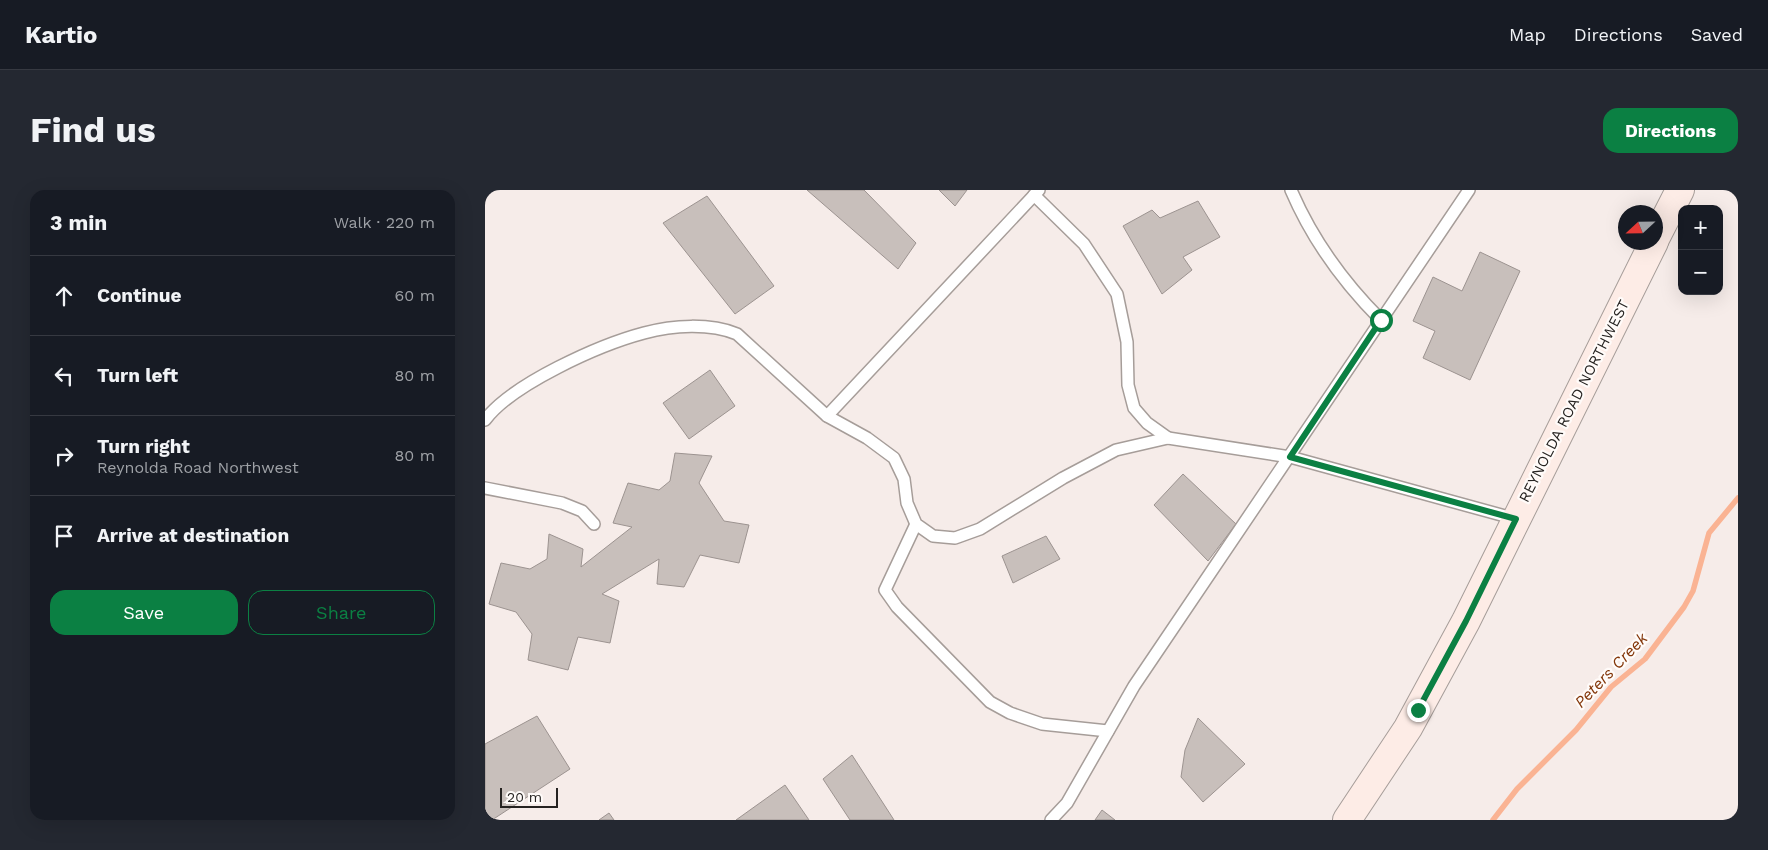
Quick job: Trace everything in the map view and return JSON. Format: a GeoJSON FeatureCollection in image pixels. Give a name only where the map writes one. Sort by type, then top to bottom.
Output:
{"type":"FeatureCollection","features":[{"type":"Feature","properties":{"kind":"main road"},"geometry":{"type":"LineString","coordinates":[[1663,223],[1680,190]]}},
{"type":"Feature","properties":{"kind":"main road","name":"REYNOLDA ROAD NORTHWEST"},"geometry":{"type":"LineString","coordinates":[[1347,820],[1408,728],[1466,621],[1650,250]]}},
{"type":"Feature","properties":{"kind":"lane"},"geometry":{"type":"LineString","coordinates":[[1291,190],[1312,233],[1351,289],[1381,320]]}},
{"type":"Feature","properties":{"kind":"lane"},"geometry":{"type":"LineString","coordinates":[[1051,820],[1067,803],[1134,686],[1469,190]]}},
{"type":"Feature","properties":{"kind":"lane"},"geometry":{"type":"LineString","coordinates":[[827,416],[1036,192],[1084,244],[1117,294],[1127,342],[1128,386],[1134,408],[1147,423],[1168,438]]}},
{"type":"Feature","properties":{"kind":"lane"},"geometry":{"type":"LineString","coordinates":[[485,420],[493,409],[543,375],[600,349],[644,332],[688,327],[721,328],[737,334],[827,416],[867,438],[894,458],[904,479],[907,504],[916,524],[933,536],[955,538],[981,529],[1063,478],[1116,450],[1168,438],[1290,457],[1516,519]]}},
{"type":"Feature","properties":{"kind":"lane"},"geometry":{"type":"LineString","coordinates":[[485,488],[562,503],[582,511],[593,524]]}},
{"type":"Feature","properties":{"kind":"lane"},"geometry":{"type":"LineString","coordinates":[[916,524],[885,590],[897,607],[990,702],[1010,713],[1042,724],[1108,731]]}},
{"type":"Feature","properties":{"kind":"building"},"geometry":{"type":"Polygon","coordinates":[[[807,190],[864,190],[916,243],[898,269],[807,190]]]}},
{"type":"Feature","properties":{"kind":"building"},"geometry":{"type":"Polygon","coordinates":[[[939,190],[967,190],[955,206],[939,190]]]}},
{"type":"Feature","properties":{"kind":"building"},"geometry":{"type":"Polygon","coordinates":[[[707,196],[774,286],[735,314],[663,223],[707,196]]]}},
{"type":"Feature","properties":{"kind":"building"},"geometry":{"type":"Polygon","coordinates":[[[1198,201],[1220,237],[1183,257],[1192,270],[1162,294],[1123,226],[1152,210],[1160,218],[1198,201]]]}},
{"type":"Feature","properties":{"kind":"building"},"geometry":{"type":"Polygon","coordinates":[[[1480,252],[1520,271],[1470,380],[1423,358],[1435,331],[1413,321],[1433,277],[1462,291],[1480,252]]]}},
{"type":"Feature","properties":{"kind":"building"},"geometry":{"type":"Polygon","coordinates":[[[710,370],[735,406],[689,439],[663,403],[710,370]]]}},
{"type":"Feature","properties":{"kind":"building"},"geometry":{"type":"Polygon","coordinates":[[[675,453],[712,456],[699,483],[724,521],[749,525],[739,563],[700,555],[684,587],[657,584],[659,559],[602,594],[619,601],[610,643],[578,637],[568,670],[528,660],[532,634],[516,612],[489,604],[501,563],[530,569],[547,559],[549,534],[583,549],[581,567],[632,527],[613,523],[628,483],[659,490],[670,481],[675,453]]]}},
{"type":"Feature","properties":{"kind":"building"},"geometry":{"type":"Polygon","coordinates":[[[1183,474],[1236,524],[1208,561],[1154,505],[1183,474]]]}},
{"type":"Feature","properties":{"kind":"building"},"geometry":{"type":"Polygon","coordinates":[[[1046,536],[1060,559],[1013,583],[1002,556],[1046,536]]]}},
{"type":"Feature","properties":{"kind":"building"},"geometry":{"type":"Polygon","coordinates":[[[537,716],[570,769],[492,820],[485,820],[485,744],[537,716]]]}},
{"type":"Feature","properties":{"kind":"building"},"geometry":{"type":"Polygon","coordinates":[[[1198,718],[1245,764],[1203,802],[1181,777],[1185,750],[1198,718]]]}},
{"type":"Feature","properties":{"kind":"building"},"geometry":{"type":"Polygon","coordinates":[[[852,755],[894,820],[850,820],[823,779],[852,755]]]}},
{"type":"Feature","properties":{"kind":"building"},"geometry":{"type":"Polygon","coordinates":[[[785,785],[809,820],[736,820],[785,785]]]}},
{"type":"Feature","properties":{"kind":"building"},"geometry":{"type":"Polygon","coordinates":[[[1102,810],[1115,820],[1095,820],[1102,810]]]}},
{"type":"Feature","properties":{"kind":"building"},"geometry":{"type":"Polygon","coordinates":[[[609,813],[614,820],[599,820],[609,813]]]}},
{"type":"Feature","properties":{"kind":"waterway","name":"Peters Creek"},"geometry":{"type":"LineString","coordinates":[[1493,820],[1517,789],[1576,730],[1611,687],[1645,659],[1684,607],[1693,591],[1709,533],[1738,498]]}},
{"type":"Feature","properties":{"kind":"route"},"geometry":{"type":"LineString","coordinates":[[1381,320],[1290,457],[1516,519],[1466,621],[1418,710]]}}]}
